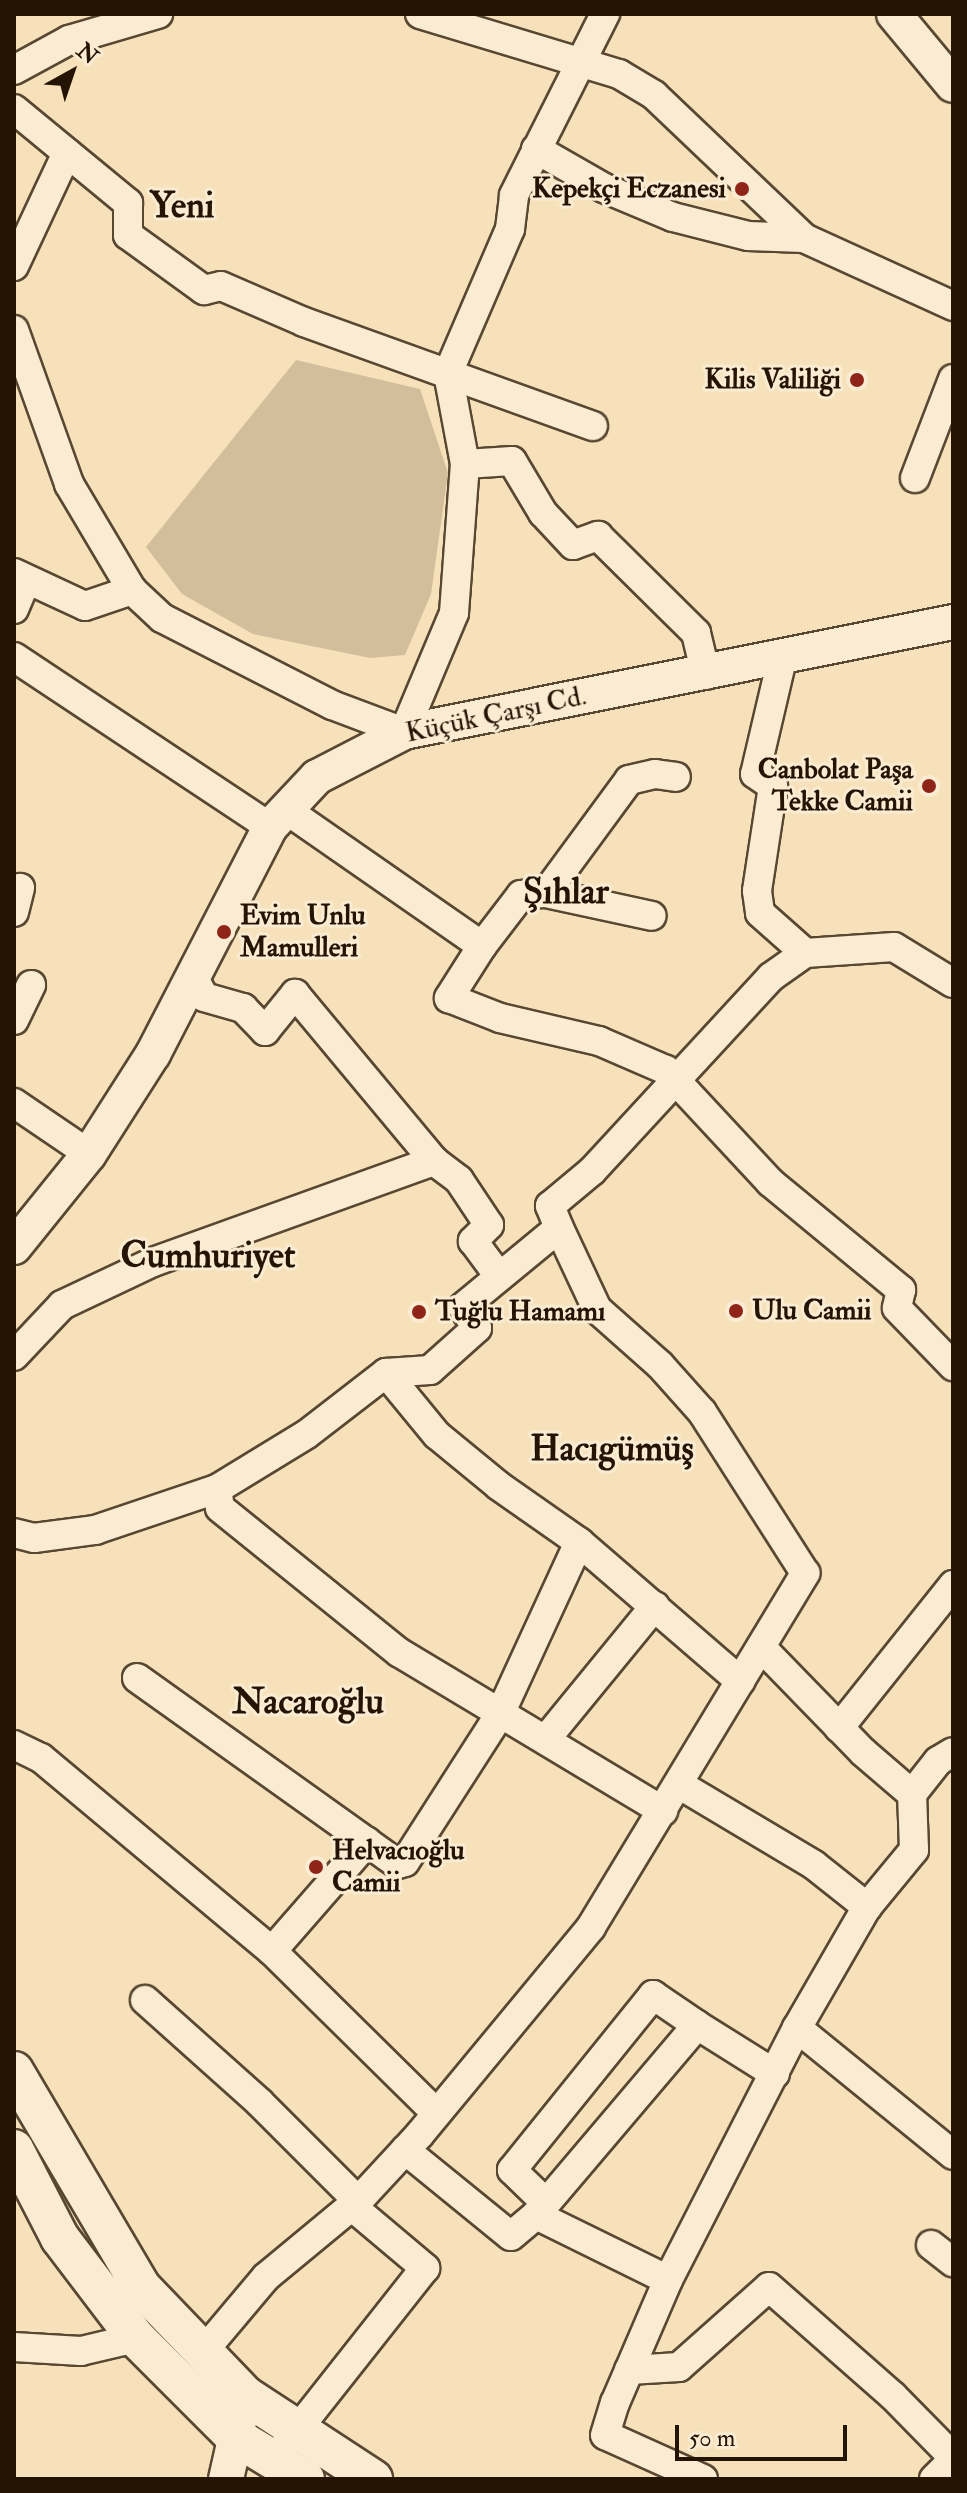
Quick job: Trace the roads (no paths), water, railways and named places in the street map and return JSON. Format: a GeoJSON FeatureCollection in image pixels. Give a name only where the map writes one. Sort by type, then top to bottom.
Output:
{"type":"FeatureCollection","features":[{"type":"Feature","properties":{"kind":"main road"},"geometry":{"type":"LineString","coordinates":[[14,2071],[142,2288],[246,2396],[305,2479]]}},
{"type":"Feature","properties":{"kind":"main road"},"geometry":{"type":"LineString","coordinates":[[14,2149],[60,2238],[136,2338],[234,2436],[284,2446],[373,2479]]}},
{"type":"Feature","properties":{"kind":"street"},"geometry":{"type":"LineString","coordinates":[[14,70],[69,40],[158,14]]}},
{"type":"Feature","properties":{"kind":"street"},"geometry":{"type":"LineString","coordinates":[[420,14],[580,61],[654,95],[804,238],[953,306]]}},
{"type":"Feature","properties":{"kind":"street"},"geometry":{"type":"LineString","coordinates":[[15,339],[69,484],[132,590],[162,618],[332,705],[404,732],[454,613],[465,464],[448,373],[510,229],[514,195],[605,14]]}},
{"type":"Feature","properties":{"kind":"street"},"geometry":{"type":"LineString","coordinates":[[894,14],[953,85]]}},
{"type":"Feature","properties":{"kind":"street"},"geometry":{"type":"LineString","coordinates":[[14,109],[128,203],[128,235],[204,290],[221,286],[304,322],[593,426]]}},
{"type":"Feature","properties":{"kind":"street"},"geometry":{"type":"LineString","coordinates":[[536,149],[604,188],[673,217],[748,236],[804,238]]}},
{"type":"Feature","properties":{"kind":"street"},"geometry":{"type":"LineString","coordinates":[[14,266],[67,153]]}},
{"type":"Feature","properties":{"kind":"street"},"geometry":{"type":"LineString","coordinates":[[915,478],[953,379]]}},
{"type":"Feature","properties":{"kind":"street"},"geometry":{"type":"LineString","coordinates":[[465,464],[512,461],[543,513],[573,545],[598,536],[696,633],[706,675]]}},
{"type":"Feature","properties":{"kind":"street"},"geometry":{"type":"LineString","coordinates":[[14,609],[20,578],[85,606],[132,590]]}},
{"type":"Feature","properties":{"kind":"street","name":"Küçük Çarşı Cd."},"geometry":{"type":"LineString","coordinates":[[14,1247],[89,1154],[194,978],[278,818],[317,777],[404,732],[706,675],[783,655],[953,622]]}},
{"type":"Feature","properties":{"kind":"street"},"geometry":{"type":"LineString","coordinates":[[783,655],[755,774],[773,786],[757,891],[760,913],[805,953]]}},
{"type":"Feature","properties":{"kind":"street"},"geometry":{"type":"LineString","coordinates":[[14,657],[482,946]]}},
{"type":"Feature","properties":{"kind":"street"},"geometry":{"type":"LineString","coordinates":[[546,893],[629,780],[655,774],[676,777]]}},
{"type":"Feature","properties":{"kind":"street"},"geometry":{"type":"LineString","coordinates":[[652,916],[546,893],[521,895],[482,946],[449,998],[500,1018],[599,1041],[666,1070],[770,1182],[901,1290],[897,1308],[953,1366]]}},
{"type":"Feature","properties":{"kind":"street"},"geometry":{"type":"LineString","coordinates":[[202,2353],[266,2277],[358,2201],[405,2150],[591,1927],[680,1785],[805,1573],[702,1412],[660,1365],[597,1309],[550,1206],[592,1171],[771,977],[805,953],[894,947],[953,983]]}},
{"type":"Feature","properties":{"kind":"street"},"geometry":{"type":"LineString","coordinates":[[194,978],[204,997],[243,1008],[265,1031],[295,994],[434,1161],[459,1180],[489,1225],[473,1241],[499,1276]]}},
{"type":"Feature","properties":{"kind":"street"},"geometry":{"type":"LineString","coordinates":[[14,1020],[31,985]]}},
{"type":"Feature","properties":{"kind":"street"},"geometry":{"type":"LineString","coordinates":[[14,1103],[89,1154]]}},
{"type":"Feature","properties":{"kind":"street"},"geometry":{"type":"LineString","coordinates":[[14,1356],[62,1305],[153,1262],[434,1161]]}},
{"type":"Feature","properties":{"kind":"street"},"geometry":{"type":"LineString","coordinates":[[14,1533],[34,1538],[95,1530],[186,1495],[217,1489],[307,1434],[386,1373],[430,1370],[477,1328],[463,1307],[559,1228]]}},
{"type":"Feature","properties":{"kind":"street"},"geometry":{"type":"LineString","coordinates":[[386,1373],[437,1435],[499,1486],[579,1542],[740,1681]]}},
{"type":"Feature","properties":{"kind":"street"},"geometry":{"type":"LineString","coordinates":[[217,1489],[220,1508],[278,1559],[400,1653],[663,1811]]}},
{"type":"Feature","properties":{"kind":"street"},"geometry":{"type":"LineString","coordinates":[[137,1678],[398,1864],[405,1862],[500,1714],[579,1542]]}},
{"type":"Feature","properties":{"kind":"street"},"geometry":{"type":"LineString","coordinates":[[839,1728],[953,1585]]}},
{"type":"Feature","properties":{"kind":"street"},"geometry":{"type":"LineString","coordinates":[[546,1739],[655,1606]]}},
{"type":"Feature","properties":{"kind":"street"},"geometry":{"type":"LineString","coordinates":[[761,1647],[839,1728],[912,1794]]}},
{"type":"Feature","properties":{"kind":"street"},"geometry":{"type":"LineString","coordinates":[[14,1745],[41,1758],[272,1951],[436,2113]]}},
{"type":"Feature","properties":{"kind":"street"},"geometry":{"type":"LineString","coordinates":[[703,2479],[605,2435],[668,2280],[797,2028],[867,1907],[914,1850],[912,1794],[938,1761],[953,1752]]}},
{"type":"Feature","properties":{"kind":"street"},"geometry":{"type":"LineString","coordinates":[[680,1785],[814,1865],[867,1907]]}},
{"type":"Feature","properties":{"kind":"street"},"geometry":{"type":"LineString","coordinates":[[272,1951],[367,1842]]}},
{"type":"Feature","properties":{"kind":"street"},"geometry":{"type":"LineString","coordinates":[[668,2280],[541,2209],[512,2170],[653,1995],[775,2074]]}},
{"type":"Feature","properties":{"kind":"street"},"geometry":{"type":"LineString","coordinates":[[145,2000],[358,2201]]}},
{"type":"Feature","properties":{"kind":"street"},"geometry":{"type":"LineString","coordinates":[[405,2150],[511,2236],[541,2209],[697,2025]]}},
{"type":"Feature","properties":{"kind":"street"},"geometry":{"type":"LineString","coordinates":[[797,2028],[953,2155]]}},
{"type":"Feature","properties":{"kind":"street"},"geometry":{"type":"LineString","coordinates":[[284,2446],[425,2268],[355,2209],[358,2201]]}},
{"type":"Feature","properties":{"kind":"street"},"geometry":{"type":"LineString","coordinates":[[931,2245],[953,2262]]}},
{"type":"Feature","properties":{"kind":"street"},"geometry":{"type":"LineString","coordinates":[[629,2370],[679,2367],[769,2287],[893,2396],[953,2459],[934,2479]]}},
{"type":"Feature","properties":{"kind":"street"},"geometry":{"type":"LineString","coordinates":[[14,2347],[81,2351],[136,2338]]}},
{"type":"Feature","properties":{"kind":"street"},"geometry":{"type":"LineString","coordinates":[[226,2479],[246,2396]]}},
{"type":"Feature","properties":{"kind":"place","name":"Kepekçi Eczanesi"},"geometry":{"type":"Point","coordinates":[742,189]}},
{"type":"Feature","properties":{"kind":"place","name":"Kilis Valiliği"},"geometry":{"type":"Point","coordinates":[857,380]}},
{"type":"Feature","properties":{"kind":"place","name":"Canbolat Paşa Tekke Camii"},"geometry":{"type":"Point","coordinates":[929,786]}},
{"type":"Feature","properties":{"kind":"place","name":"Evim Unlu Mamulleri"},"geometry":{"type":"Point","coordinates":[224,932]}},
{"type":"Feature","properties":{"kind":"place","name":"Ulu Camii"},"geometry":{"type":"Point","coordinates":[736,1311]}},
{"type":"Feature","properties":{"kind":"place","name":"Tuğlu Hamamı"},"geometry":{"type":"Point","coordinates":[419,1312]}},
{"type":"Feature","properties":{"kind":"place","name":"Helvacıoğlu Camii"},"geometry":{"type":"Point","coordinates":[316,1867]}},
{"type":"Feature","properties":{"kind":"district","name":"Yeni"},"geometry":{"type":"Point","coordinates":[182,206]}},
{"type":"Feature","properties":{"kind":"district","name":"Şıhlar"},"geometry":{"type":"Point","coordinates":[566,892]}},
{"type":"Feature","properties":{"kind":"district","name":"Cumhuriyet"},"geometry":{"type":"Point","coordinates":[208,1256]}},
{"type":"Feature","properties":{"kind":"district","name":"Hacıgümüş"},"geometry":{"type":"Point","coordinates":[612,1449]}},
{"type":"Feature","properties":{"kind":"district","name":"Nacaroğlu"},"geometry":{"type":"Point","coordinates":[308,1702]}}]}
